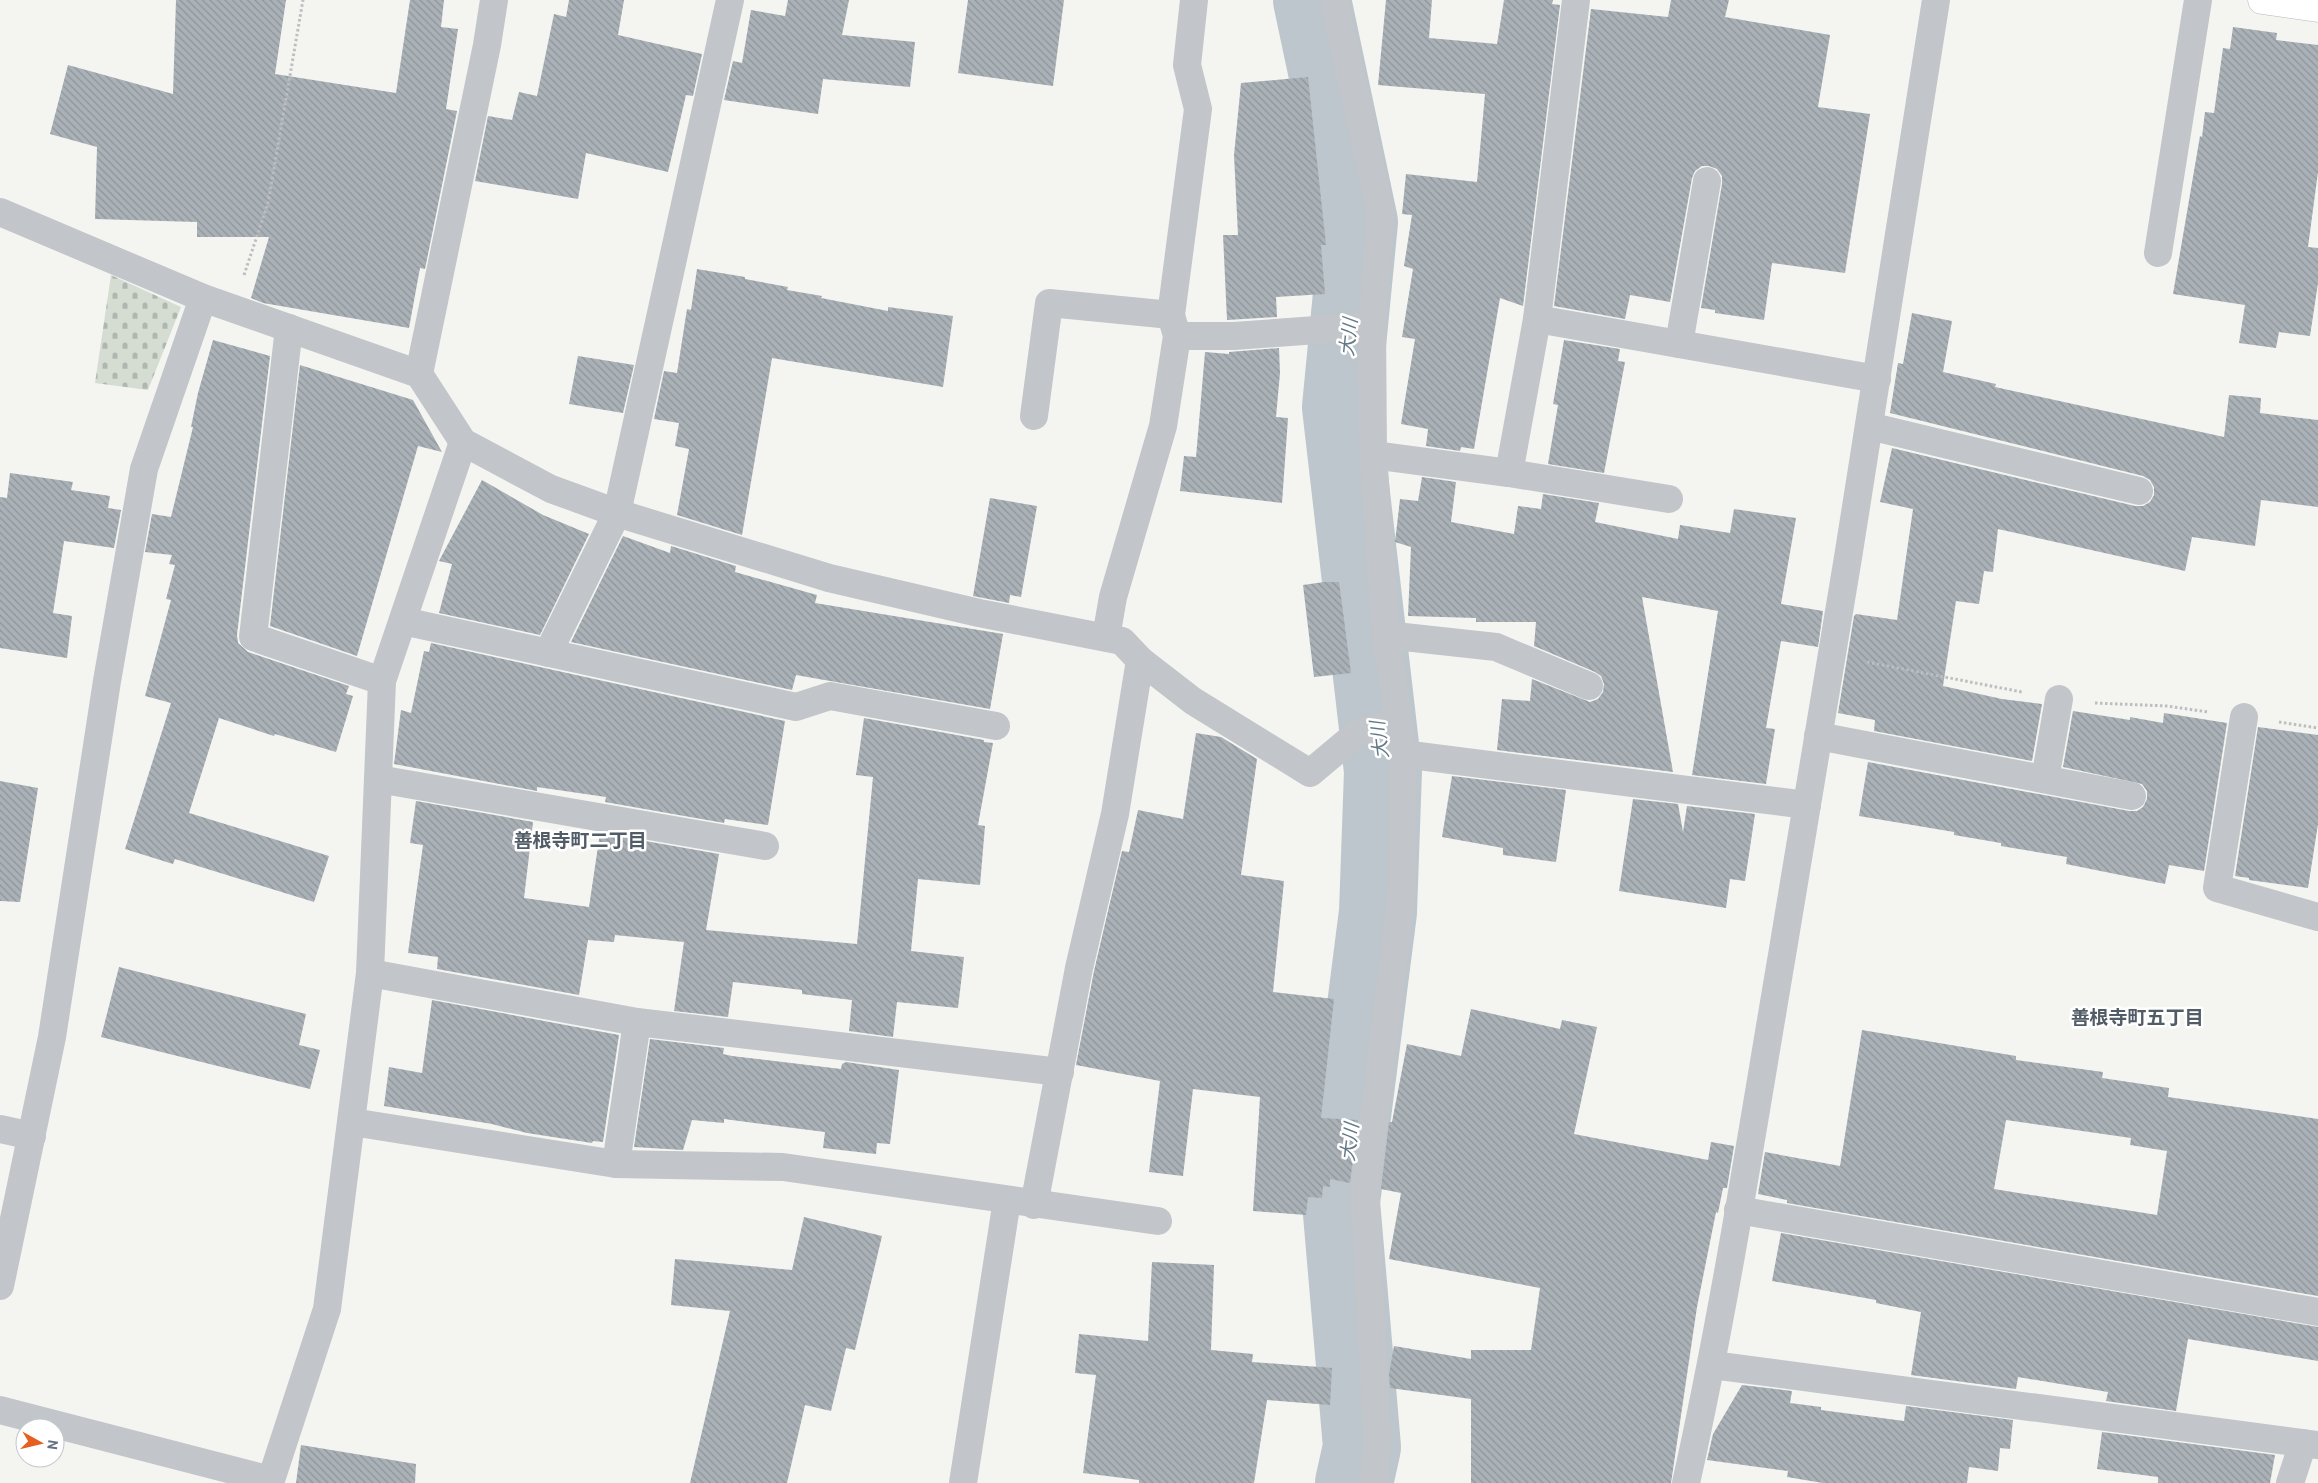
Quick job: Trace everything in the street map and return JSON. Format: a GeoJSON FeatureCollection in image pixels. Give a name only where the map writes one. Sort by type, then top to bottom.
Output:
{"type":"FeatureCollection","features":[{"type":"Feature","properties":{"kind":"highway"},"geometry":{"type":"LineString","coordinates":[[2262,0],[2318,8]]}},
{"type":"Feature","properties":{"kind":"street"},"geometry":{"type":"LineString","coordinates":[[419,374],[494,0]]}},
{"type":"Feature","properties":{"kind":"street"},"geometry":{"type":"LineString","coordinates":[[548,653],[617,513],[730,0]]}},
{"type":"Feature","properties":{"kind":"street"},"geometry":{"type":"LineString","coordinates":[[1106,637],[1113,597],[1163,426],[1198,109],[1187,65],[1194,0]]}},
{"type":"Feature","properties":{"kind":"street"},"geometry":{"type":"LineString","coordinates":[[1334,0],[1381,214],[1372,326],[1373,456],[1386,635],[1397,723],[1403,754],[1402,891],[1365,1190],[1377,1442],[1374,1483]]}},
{"type":"Feature","properties":{"kind":"street"},"geometry":{"type":"LineString","coordinates":[[1508,473],[1537,320],[1576,0]]}},
{"type":"Feature","properties":{"kind":"street"},"geometry":{"type":"LineString","coordinates":[[1686,1483],[1712,1365],[1807,805],[1877,379],[1936,0]]}},
{"type":"Feature","properties":{"kind":"street"},"geometry":{"type":"LineString","coordinates":[[2158,253],[2198,0]]}},
{"type":"Feature","properties":{"kind":"street"},"geometry":{"type":"LineString","coordinates":[[1679,344],[1707,181]]}},
{"type":"Feature","properties":{"kind":"street"},"geometry":{"type":"LineString","coordinates":[[0,212],[214,302],[419,374],[463,442],[551,489],[617,513],[829,578],[979,613],[1122,640],[1140,660],[1193,700],[1310,773],[1359,732],[1397,723]]}},
{"type":"Feature","properties":{"kind":"street"},"geometry":{"type":"LineString","coordinates":[[0,1286],[52,1037],[105,691],[144,468],[214,302]]}},
{"type":"Feature","properties":{"kind":"street"},"geometry":{"type":"LineString","coordinates":[[1034,416],[1049,303],[1234,336],[1372,326]]}},
{"type":"Feature","properties":{"kind":"street"},"geometry":{"type":"LineString","coordinates":[[1537,320],[1877,379]]}},
{"type":"Feature","properties":{"kind":"street"},"geometry":{"type":"LineString","coordinates":[[289,328],[253,638],[382,681]]}},
{"type":"Feature","properties":{"kind":"street"},"geometry":{"type":"LineString","coordinates":[[1869,426],[2139,491]]}},
{"type":"Feature","properties":{"kind":"street"},"geometry":{"type":"LineString","coordinates":[[0,1410],[271,1480],[327,1309],[370,973],[382,681],[463,442]]}},
{"type":"Feature","properties":{"kind":"street"},"geometry":{"type":"LineString","coordinates":[[1373,456],[1508,473],[1669,499]]}},
{"type":"Feature","properties":{"kind":"street"},"geometry":{"type":"LineString","coordinates":[[403,621],[796,707],[830,696],[996,726]]}},
{"type":"Feature","properties":{"kind":"street"},"geometry":{"type":"LineString","coordinates":[[1386,635],[1496,647],[1589,686]]}},
{"type":"Feature","properties":{"kind":"street"},"geometry":{"type":"LineString","coordinates":[[1034,1204],[1079,968],[1115,814],[1140,660]]}},
{"type":"Feature","properties":{"kind":"street"},"geometry":{"type":"LineString","coordinates":[[2045,779],[2059,700]]}},
{"type":"Feature","properties":{"kind":"street"},"geometry":{"type":"LineString","coordinates":[[2244,717],[2217,888],[2318,917]]}},
{"type":"Feature","properties":{"kind":"street"},"geometry":{"type":"LineString","coordinates":[[1818,736],[2132,796]]}},
{"type":"Feature","properties":{"kind":"street"},"geometry":{"type":"LineString","coordinates":[[1403,754],[1807,805]]}},
{"type":"Feature","properties":{"kind":"street"},"geometry":{"type":"LineString","coordinates":[[378,779],[765,846]]}},
{"type":"Feature","properties":{"kind":"street"},"geometry":{"type":"LineString","coordinates":[[370,973],[637,1022],[1060,1072]]}},
{"type":"Feature","properties":{"kind":"street"},"geometry":{"type":"LineString","coordinates":[[616,1164],[637,1022]]}},
{"type":"Feature","properties":{"kind":"street"},"geometry":{"type":"LineString","coordinates":[[352,1122],[616,1164],[783,1167],[1158,1221]]}},
{"type":"Feature","properties":{"kind":"street"},"geometry":{"type":"LineString","coordinates":[[0,1130],[32,1136]]}},
{"type":"Feature","properties":{"kind":"street"},"geometry":{"type":"LineString","coordinates":[[963,1483],[1007,1200]]}},
{"type":"Feature","properties":{"kind":"street"},"geometry":{"type":"LineString","coordinates":[[1738,1210],[2318,1312]]}},
{"type":"Feature","properties":{"kind":"street"},"geometry":{"type":"LineString","coordinates":[[1712,1365],[2311,1444],[2290,1483]]}},
{"type":"Feature","properties":{"kind":"path"},"geometry":{"type":"LineString","coordinates":[[214,302],[247,270],[268,202],[303,0]]}},
{"type":"Feature","properties":{"kind":"green space"},"geometry":{"type":"Polygon","coordinates":[[[111,275],[181,307],[148,390],[95,383],[111,275]]]}},
{"type":"Feature","properties":{"kind":"building"},"geometry":{"type":"Polygon","coordinates":[[[176,0],[286,0],[275,74],[396,93],[410,0],[444,0],[441,27],[458,29],[446,109],[457,111],[425,269],[420,268],[409,328],[263,303],[251,298],[269,237],[197,237],[197,222],[95,219],[97,147],[50,134],[68,65],[173,94],[176,0]]]}},
{"type":"Feature","properties":{"kind":"building"},"geometry":{"type":"Polygon","coordinates":[[[569,0],[624,0],[618,35],[702,54],[693,96],[686,95],[668,172],[586,153],[578,199],[475,181],[488,116],[512,120],[519,92],[537,96],[554,14],[566,17],[569,0]]]}},
{"type":"Feature","properties":{"kind":"building"},"geometry":{"type":"Polygon","coordinates":[[[788,0],[849,0],[842,35],[915,42],[910,87],[823,79],[818,114],[724,100],[733,61],[742,63],[751,10],[785,16],[788,0]]]}},
{"type":"Feature","properties":{"kind":"building"},"geometry":{"type":"Polygon","coordinates":[[[968,0],[1064,0],[1053,86],[958,73],[968,0]]]}},
{"type":"Feature","properties":{"kind":"building"},"geometry":{"type":"Polygon","coordinates":[[[1386,0],[1432,0],[1429,38],[1497,44],[1504,0],[1553,0],[1552,4],[1560,5],[1523,306],[1500,298],[1474,449],[1461,447],[1460,451],[1426,446],[1428,429],[1401,424],[1415,339],[1402,337],[1413,269],[1404,266],[1412,215],[1402,214],[1406,174],[1477,182],[1485,94],[1378,85],[1386,0]]]}},
{"type":"Feature","properties":{"kind":"building"},"geometry":{"type":"Polygon","coordinates":[[[1671,0],[1729,0],[1725,17],[1830,35],[1818,107],[1870,114],[1845,273],[1772,263],[1764,320],[1715,313],[1715,310],[1701,308],[1722,184],[1722,176],[1717,169],[1709,166],[1702,166],[1695,171],[1692,178],[1670,302],[1630,295],[1625,319],[1554,306],[1591,9],[1668,17],[1671,0]]]}},
{"type":"Feature","properties":{"kind":"building"},"geometry":{"type":"Polygon","coordinates":[[[2233,27],[2277,33],[2276,40],[2318,45],[2318,172],[2308,247],[2318,248],[2318,283],[2310,336],[2279,332],[2276,348],[2239,343],[2245,305],[2173,294],[2205,112],[2214,113],[2223,48],[2230,49],[2233,27]]]}},
{"type":"Feature","properties":{"kind":"building"},"geometry":{"type":"Polygon","coordinates":[[[1308,77],[1326,245],[1321,245],[1325,294],[1276,297],[1277,317],[1227,320],[1223,235],[1238,235],[1234,155],[1241,83],[1308,77]]]}},
{"type":"Feature","properties":{"kind":"building"},"geometry":{"type":"Polygon","coordinates":[[[697,269],[745,277],[745,279],[788,287],[787,290],[888,311],[888,307],[953,316],[943,387],[772,358],[742,535],[677,515],[689,449],[675,446],[679,423],[654,419],[664,371],[677,373],[687,309],[691,310],[697,269]]]}},
{"type":"Feature","properties":{"kind":"building"},"geometry":{"type":"Polygon","coordinates":[[[1912,313],[1952,321],[1943,372],[1996,384],[1995,387],[2224,437],[2229,395],[2261,398],[2260,413],[2318,420],[2318,507],[2261,500],[2255,546],[2192,537],[2185,571],[1998,529],[1993,572],[1984,571],[1979,604],[1956,601],[1943,686],[2002,699],[2042,704],[2032,761],[1874,731],[1875,720],[1838,713],[1854,616],[1856,614],[1897,620],[1913,509],[1880,502],[1892,448],[2135,506],[2143,506],[2150,502],[2154,495],[2154,487],[2150,480],[2143,476],[1890,413],[1898,363],[1903,364],[1912,313]]]}},
{"type":"Feature","properties":{"kind":"building"},"geometry":{"type":"Polygon","coordinates":[[[213,340],[270,356],[237,635],[238,643],[248,652],[349,686],[346,694],[353,696],[336,752],[275,734],[274,736],[219,718],[189,813],[329,856],[314,902],[175,859],[173,864],[125,849],[171,703],[145,696],[171,600],[166,599],[175,565],[169,564],[172,555],[145,552],[152,514],[171,517],[193,427],[191,427],[198,393],[213,340]]]}},
{"type":"Feature","properties":{"kind":"building"},"geometry":{"type":"Polygon","coordinates":[[[1564,340],[1620,349],[1618,361],[1625,362],[1604,473],[1548,464],[1558,405],[1553,404],[1564,340]]]}},
{"type":"Feature","properties":{"kind":"building"},"geometry":{"type":"Polygon","coordinates":[[[1279,348],[1280,373],[1276,417],[1288,418],[1282,503],[1180,491],[1184,456],[1196,457],[1205,352],[1229,354],[1229,352],[1279,348]]]}},
{"type":"Feature","properties":{"kind":"building"},"geometry":{"type":"Polygon","coordinates":[[[578,356],[634,365],[623,413],[569,404],[578,356]]]}},
{"type":"Feature","properties":{"kind":"building"},"geometry":{"type":"Polygon","coordinates":[[[300,365],[413,400],[442,452],[418,446],[357,656],[270,626],[300,365]]]}},
{"type":"Feature","properties":{"kind":"building"},"geometry":{"type":"Polygon","coordinates":[[[10,473],[73,482],[71,490],[110,496],[108,508],[121,510],[114,548],[64,541],[53,613],[72,616],[67,658],[0,648],[0,497],[7,498],[10,473]]]}},
{"type":"Feature","properties":{"kind":"building"},"geometry":{"type":"Polygon","coordinates":[[[1422,477],[1456,482],[1451,522],[1514,534],[1518,506],[1541,509],[1543,494],[1599,503],[1595,522],[1678,539],[1680,525],[1730,533],[1734,509],[1796,518],[1781,604],[1823,611],[1818,647],[1781,641],[1766,728],[1775,729],[1766,784],[1692,775],[1718,611],[1642,597],[1673,772],[1497,750],[1502,699],[1530,701],[1532,679],[1590,702],[1598,699],[1603,692],[1604,684],[1601,676],[1595,672],[1534,646],[1536,622],[1476,622],[1476,618],[1408,616],[1411,547],[1395,542],[1400,499],[1418,501],[1422,477]]]}},
{"type":"Feature","properties":{"kind":"building"},"geometry":{"type":"Polygon","coordinates":[[[482,480],[543,515],[589,534],[540,635],[439,613],[452,564],[439,561],[482,480]]]}},
{"type":"Feature","properties":{"kind":"building"},"geometry":{"type":"Polygon","coordinates":[[[990,498],[1037,506],[1021,597],[1010,595],[1009,603],[973,596],[990,498]]]}},
{"type":"Feature","properties":{"kind":"building"},"geometry":{"type":"Polygon","coordinates":[[[623,536],[670,553],[671,546],[736,566],[735,572],[817,595],[815,603],[1003,634],[990,709],[796,675],[792,690],[571,642],[623,536]]]}},
{"type":"Feature","properties":{"kind":"building"},"geometry":{"type":"Polygon","coordinates":[[[1339,582],[1351,673],[1314,677],[1303,585],[1339,582]]]}},
{"type":"Feature","properties":{"kind":"building"},"geometry":{"type":"Polygon","coordinates":[[[431,643],[785,721],[768,825],[725,819],[724,823],[605,802],[606,797],[537,787],[537,791],[394,764],[401,710],[411,713],[424,651],[429,652],[431,643]]]}},
{"type":"Feature","properties":{"kind":"building"},"geometry":{"type":"Polygon","coordinates":[[[2073,711],[2130,720],[2130,717],[2163,723],[2164,713],[2227,723],[2204,871],[2169,865],[2165,884],[2066,864],[2067,857],[2001,846],[2001,843],[1954,835],[1954,832],[1859,816],[1868,762],[2129,811],[2137,811],[2143,807],[2147,799],[2147,791],[2142,784],[2063,767],[2073,711]]]}},
{"type":"Feature","properties":{"kind":"building"},"geometry":{"type":"Polygon","coordinates":[[[864,718],[993,743],[978,825],[985,826],[980,885],[918,879],[911,951],[964,957],[958,1008],[897,1002],[893,1037],[849,1031],[852,1000],[802,994],[802,990],[733,982],[728,1017],[674,1011],[684,942],[615,935],[614,942],[588,940],[579,995],[437,969],[438,957],[408,953],[423,845],[410,843],[416,801],[533,822],[524,898],[589,907],[600,833],[719,854],[706,930],[857,944],[873,777],[856,775],[864,718]]]}},
{"type":"Feature","properties":{"kind":"building"},"geometry":{"type":"Polygon","coordinates":[[[2258,727],[2318,735],[2318,824],[2308,888],[2249,880],[2249,878],[2235,876],[2258,727]]]}},
{"type":"Feature","properties":{"kind":"building"},"geometry":{"type":"Polygon","coordinates":[[[1196,733],[1221,737],[1257,759],[1241,875],[1284,881],[1273,992],[1334,999],[1321,1118],[1358,1120],[1350,1183],[1330,1179],[1330,1187],[1323,1186],[1322,1198],[1308,1197],[1306,1215],[1253,1211],[1260,1097],[1193,1089],[1183,1176],[1149,1172],[1160,1081],[1076,1065],[1094,971],[1122,851],[1129,852],[1138,810],[1183,819],[1196,733]]]}},
{"type":"Feature","properties":{"kind":"building"},"geometry":{"type":"Polygon","coordinates":[[[1452,776],[1566,790],[1556,862],[1503,855],[1503,848],[1442,837],[1452,776]]]}},
{"type":"Feature","properties":{"kind":"building"},"geometry":{"type":"Polygon","coordinates":[[[0,781],[38,788],[20,902],[0,901],[0,781]]]}},
{"type":"Feature","properties":{"kind":"building"},"geometry":{"type":"Polygon","coordinates":[[[1633,799],[1678,804],[1683,832],[1687,806],[1755,814],[1745,881],[1730,879],[1726,908],[1619,891],[1633,799]]]}},
{"type":"Feature","properties":{"kind":"building"},"geometry":{"type":"Polygon","coordinates":[[[119,967],[306,1014],[299,1045],[320,1050],[310,1089],[101,1037],[119,967]]]}},
{"type":"Feature","properties":{"kind":"building"},"geometry":{"type":"Polygon","coordinates":[[[432,1000],[619,1035],[603,1142],[593,1141],[592,1143],[527,1133],[492,1124],[384,1106],[389,1067],[422,1073],[432,1000]]]}},
{"type":"Feature","properties":{"kind":"building"},"geometry":{"type":"Polygon","coordinates":[[[1471,1009],[1560,1029],[1562,1020],[1597,1027],[1574,1134],[1708,1160],[1711,1142],[1734,1146],[1727,1188],[1723,1188],[1718,1213],[1716,1212],[1697,1307],[1671,1483],[1471,1483],[1471,1399],[1390,1388],[1389,1374],[1394,1346],[1471,1359],[1471,1350],[1531,1350],[1540,1288],[1389,1259],[1401,1193],[1381,1189],[1389,1122],[1392,1122],[1407,1044],[1461,1056],[1471,1009]]]}},
{"type":"Feature","properties":{"kind":"building"},"geometry":{"type":"Polygon","coordinates":[[[1862,1030],[2016,1056],[2016,1060],[2103,1072],[2102,1078],[2169,1088],[2168,1097],[2318,1119],[2318,1296],[1787,1203],[1787,1200],[1758,1194],[1765,1152],[1840,1166],[1862,1030]],[[2006,1120],[1994,1189],[2157,1215],[2167,1151],[2130,1145],[2131,1138],[2006,1120]]]}},
{"type":"Feature","properties":{"kind":"building"},"geometry":{"type":"Polygon","coordinates":[[[650,1039],[724,1048],[723,1054],[732,1056],[841,1069],[842,1064],[846,1062],[899,1070],[890,1144],[877,1143],[876,1154],[823,1148],[825,1132],[724,1119],[724,1123],[692,1120],[683,1150],[634,1147],[650,1039]]]}},
{"type":"Feature","properties":{"kind":"building"},"geometry":{"type":"Polygon","coordinates":[[[804,1217],[882,1236],[855,1350],[846,1348],[831,1411],[805,1405],[787,1483],[690,1483],[730,1311],[671,1305],[675,1259],[792,1270],[804,1217]]]}},
{"type":"Feature","properties":{"kind":"building"},"geometry":{"type":"Polygon","coordinates":[[[1781,1233],[2318,1327],[2318,1361],[2188,1339],[2176,1411],[2106,1401],[2108,1392],[2018,1377],[2016,1389],[1911,1375],[1921,1312],[1876,1303],[1876,1300],[1772,1281],[1781,1233]]]}},
{"type":"Feature","properties":{"kind":"building"},"geometry":{"type":"Polygon","coordinates":[[[1152,1262],[1214,1265],[1211,1350],[1253,1354],[1252,1362],[1332,1368],[1330,1405],[1267,1400],[1254,1483],[1139,1483],[1139,1480],[1083,1473],[1096,1375],[1075,1373],[1079,1334],[1148,1341],[1152,1262]]]}},
{"type":"Feature","properties":{"kind":"building"},"geometry":{"type":"Polygon","coordinates":[[[1742,1385],[1792,1391],[1790,1403],[1821,1407],[1821,1410],[1904,1421],[1906,1406],[2013,1420],[2010,1449],[2000,1448],[1998,1471],[1969,1467],[1967,1483],[1823,1483],[1787,1477],[1788,1471],[1707,1460],[1713,1434],[1742,1385]]]}},
{"type":"Feature","properties":{"kind":"building"},"geometry":{"type":"Polygon","coordinates":[[[2102,1432],[2275,1455],[2270,1483],[2158,1483],[2158,1477],[2097,1469],[2102,1432]]]}},
{"type":"Feature","properties":{"kind":"building"},"geometry":{"type":"Polygon","coordinates":[[[301,1445],[416,1464],[415,1483],[296,1483],[301,1445]]]}},
{"type":"Feature","properties":{"kind":"waterway","name":"大川"},"geometry":{"type":"LineString","coordinates":[[1312,0],[1359,222],[1341,407],[1383,771],[1378,912],[1341,1202],[1362,1447],[1354,1483]]}},
{"type":"Feature","properties":{"kind":"district","name":"善根寺町二丁目"},"geometry":{"type":"Point","coordinates":[580,840]}},
{"type":"Feature","properties":{"kind":"district","name":"善根寺町五丁目"},"geometry":{"type":"Point","coordinates":[2137,1017]}}]}
